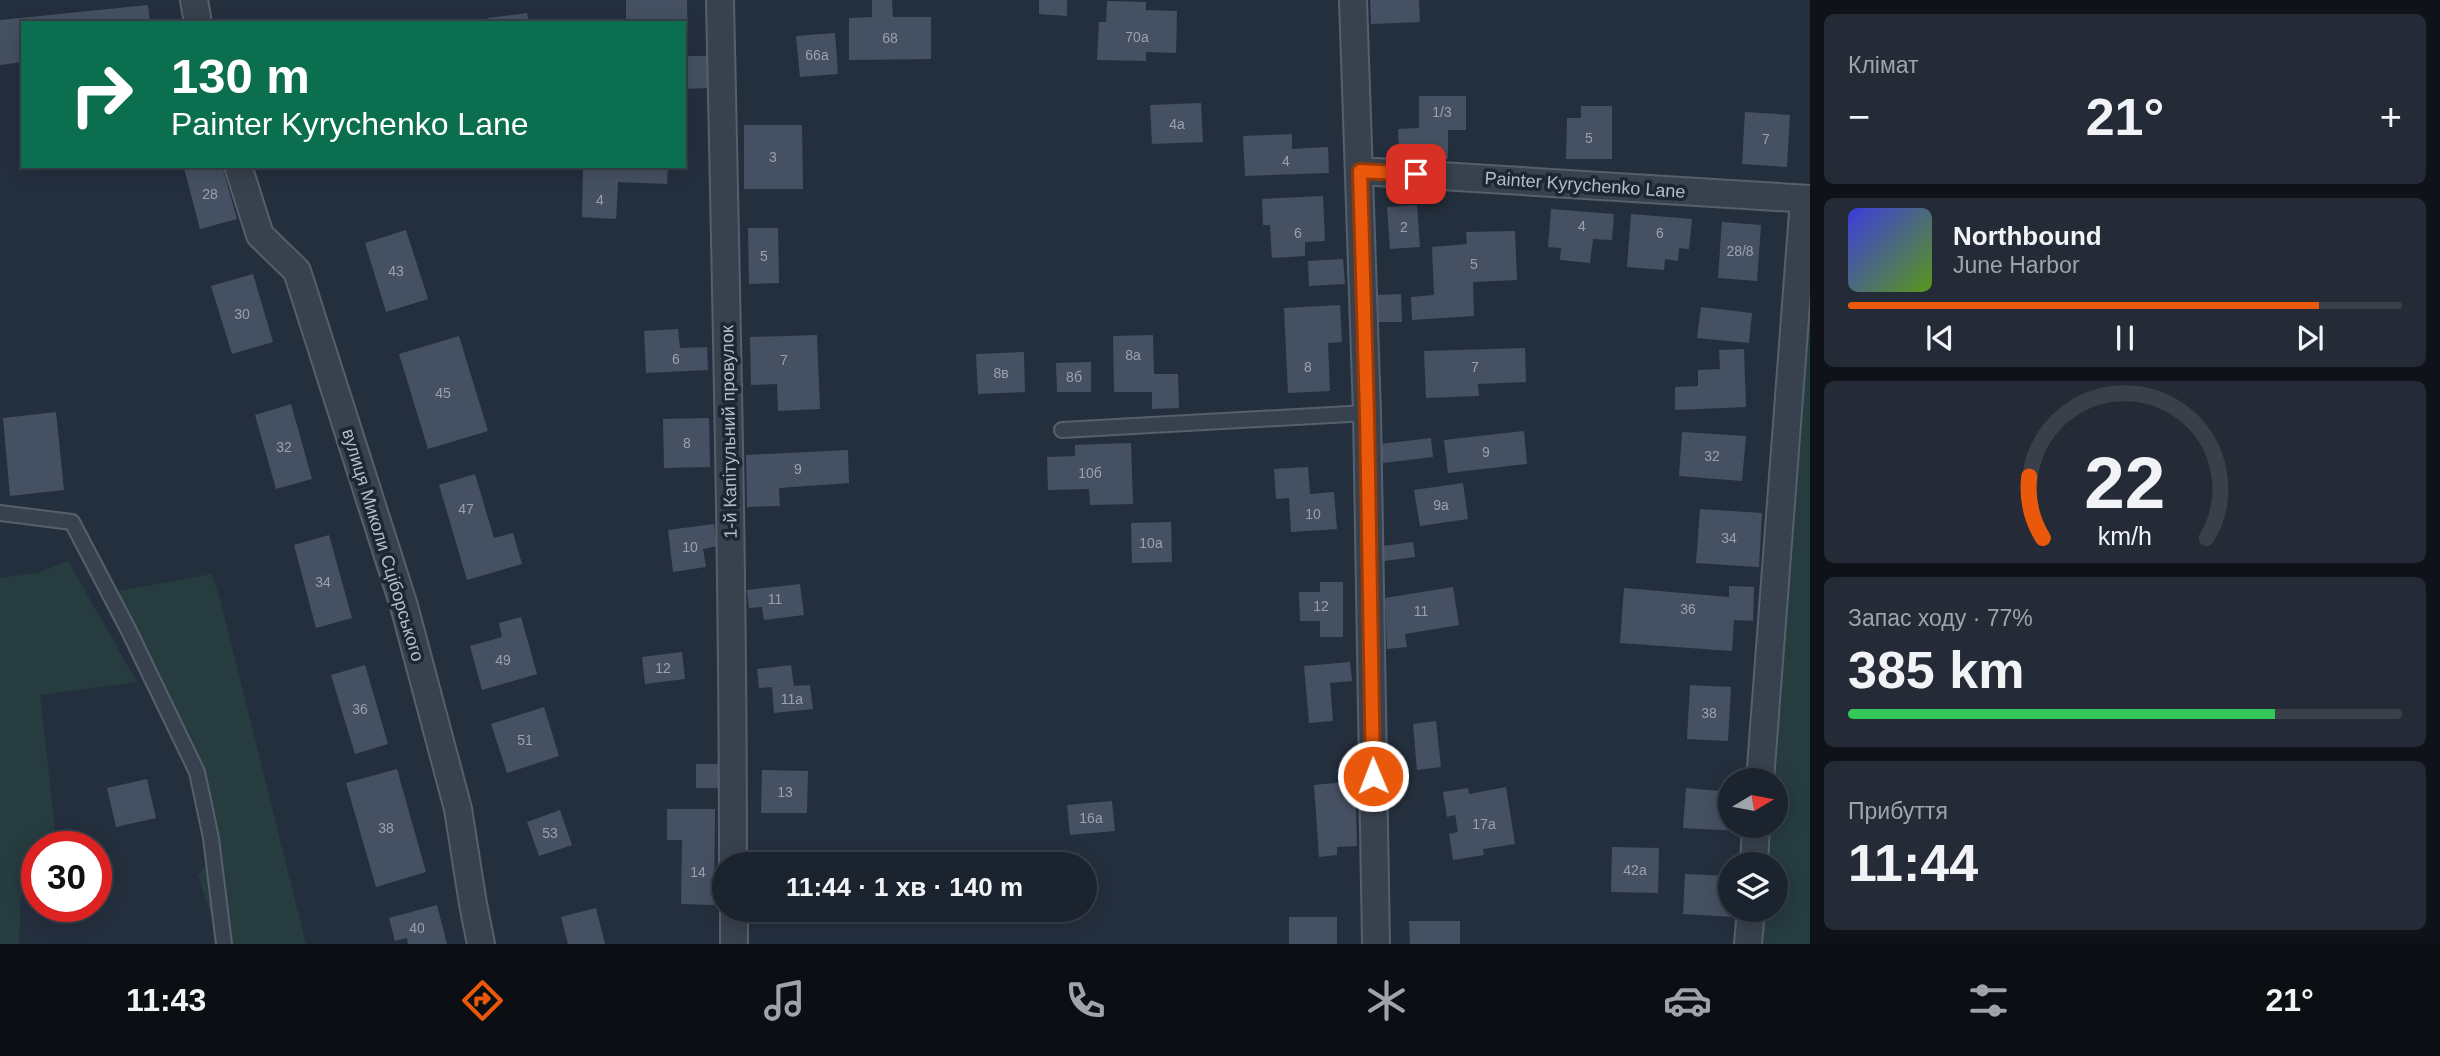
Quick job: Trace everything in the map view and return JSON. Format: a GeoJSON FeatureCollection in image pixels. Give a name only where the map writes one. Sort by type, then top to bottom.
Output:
{"type":"FeatureCollection","features":[{"type":"Feature","properties":{"kind":"street"},"geometry":{"type":"LineString","coordinates":[[194,0],[198,21]]}},
{"type":"Feature","properties":{"kind":"street","name":"1-й Капітульний провулок"},"geometry":{"type":"LineString","coordinates":[[719,0],[728,371],[733,852]]}},
{"type":"Feature","properties":{"kind":"street"},"geometry":{"type":"LineString","coordinates":[[1353,0],[1367,414],[1376,944]]}},
{"type":"Feature","properties":{"kind":"street","name":"вулиця Миколи Сціборського"},"geometry":{"type":"LineString","coordinates":[[239,168],[260,236],[297,271],[404,606],[458,809],[472,904],[481,944]]}},
{"type":"Feature","properties":{"kind":"street","name":"Painter Kyrychenko Lane"},"geometry":{"type":"LineString","coordinates":[[1360,171],[1807,199]]}},
{"type":"Feature","properties":{"kind":"street"},"geometry":{"type":"LineString","coordinates":[[1761,768],[1807,199]]}},
{"type":"Feature","properties":{"kind":"street"},"geometry":{"type":"LineString","coordinates":[[733,922],[734,944]]}},
{"type":"Feature","properties":{"kind":"street"},"geometry":{"type":"LineString","coordinates":[[1748,944],[1750,922]]}},
{"type":"Feature","properties":{"kind":"lane"},"geometry":{"type":"LineString","coordinates":[[1062,430],[1367,414]]}},
{"type":"Feature","properties":{"kind":"lane"},"geometry":{"type":"LineString","coordinates":[[0,513],[72,522],[123,619],[197,772],[211,838],[224,944]]}},
{"type":"Feature","properties":{"kind":"green space"},"geometry":{"type":"Polygon","coordinates":[[[1810,253],[1810,944],[1762,944],[1763,922],[1788,922],[1788,852],[1768,852],[1769,838],[1788,838],[1788,768],[1774,768],[1810,253]]]}},
{"type":"Feature","properties":{"kind":"green space"},"geometry":{"type":"Polygon","coordinates":[[[68,561],[137,682],[40,695],[55,831],[21,831],[19,944],[0,944],[0,578],[37,573],[68,561]]]}},
{"type":"Feature","properties":{"kind":"green space"},"geometry":{"type":"Polygon","coordinates":[[[212,574],[306,944],[220,944],[198,875],[204,869],[216,832],[113,592],[212,574]]]}},
{"type":"Feature","properties":{"kind":"building"},"geometry":{"type":"Polygon","coordinates":[[[626,0],[687,0],[688,56],[707,56],[707,88],[686,89],[686,21],[626,21],[626,0]]]}},
{"type":"Feature","properties":{"kind":"building"},"geometry":{"type":"Polygon","coordinates":[[[872,0],[892,0],[893,17],[931,17],[931,59],[849,60],[849,18],[872,17],[872,0]]]}},
{"type":"Feature","properties":{"kind":"building"},"geometry":{"type":"Polygon","coordinates":[[[1039,0],[1067,0],[1067,16],[1039,14],[1039,0]]]}},
{"type":"Feature","properties":{"kind":"building"},"geometry":{"type":"Polygon","coordinates":[[[1370,0],[1419,0],[1420,22],[1371,24],[1370,0]]]}},
{"type":"Feature","properties":{"kind":"building"},"geometry":{"type":"Polygon","coordinates":[[[1107,1],[1146,2],[1146,10],[1177,11],[1176,53],[1146,52],[1146,61],[1097,60],[1099,22],[1106,22],[1107,1]]]}},
{"type":"Feature","properties":{"kind":"building"},"geometry":{"type":"Polygon","coordinates":[[[148,5],[150,21],[21,21],[21,62],[0,65],[0,20],[148,5]]]}},
{"type":"Feature","properties":{"kind":"building"},"geometry":{"type":"Polygon","coordinates":[[[527,13],[529,21],[488,21],[487,18],[527,13]]]}},
{"type":"Feature","properties":{"kind":"building"},"geometry":{"type":"Polygon","coordinates":[[[835,33],[838,74],[800,77],[796,36],[835,33]]]}},
{"type":"Feature","properties":{"kind":"building"},"geometry":{"type":"Polygon","coordinates":[[[1419,96],[1466,96],[1466,130],[1448,130],[1448,159],[1419,159],[1419,150],[1399,150],[1398,129],[1419,128],[1419,96]]]}},
{"type":"Feature","properties":{"kind":"building"},"geometry":{"type":"Polygon","coordinates":[[[1201,103],[1203,142],[1152,144],[1150,105],[1201,103]]]}},
{"type":"Feature","properties":{"kind":"building"},"geometry":{"type":"Polygon","coordinates":[[[1581,106],[1612,106],[1612,159],[1566,159],[1567,118],[1581,118],[1581,106]]]}},
{"type":"Feature","properties":{"kind":"building"},"geometry":{"type":"Polygon","coordinates":[[[1745,112],[1790,115],[1787,167],[1742,164],[1745,112]]]}},
{"type":"Feature","properties":{"kind":"building"},"geometry":{"type":"Polygon","coordinates":[[[744,125],[802,125],[803,189],[744,189],[744,125]]]}},
{"type":"Feature","properties":{"kind":"building"},"geometry":{"type":"Polygon","coordinates":[[[1292,134],[1292,149],[1328,147],[1329,173],[1245,176],[1243,136],[1292,134]]]}},
{"type":"Feature","properties":{"kind":"building"},"geometry":{"type":"Polygon","coordinates":[[[184,168],[223,168],[237,219],[200,229],[184,168]]]}},
{"type":"Feature","properties":{"kind":"building"},"geometry":{"type":"Polygon","coordinates":[[[583,168],[668,168],[667,184],[618,182],[616,219],[582,217],[583,168]]]}},
{"type":"Feature","properties":{"kind":"building"},"geometry":{"type":"Polygon","coordinates":[[[1323,196],[1325,241],[1305,242],[1305,256],[1272,258],[1270,225],[1263,225],[1262,199],[1323,196]]]}},
{"type":"Feature","properties":{"kind":"building"},"geometry":{"type":"Polygon","coordinates":[[[1417,205],[1420,247],[1390,249],[1387,207],[1417,205]]]}},
{"type":"Feature","properties":{"kind":"building"},"geometry":{"type":"Polygon","coordinates":[[[1551,209],[1614,214],[1612,240],[1593,239],[1590,263],[1560,260],[1561,248],[1548,247],[1551,209]]]}},
{"type":"Feature","properties":{"kind":"building"},"geometry":{"type":"Polygon","coordinates":[[[1631,214],[1692,219],[1689,249],[1679,248],[1678,261],[1665,259],[1664,270],[1627,267],[1631,214]]]}},
{"type":"Feature","properties":{"kind":"building"},"geometry":{"type":"Polygon","coordinates":[[[1722,222],[1761,225],[1757,281],[1718,278],[1722,222]]]}},
{"type":"Feature","properties":{"kind":"building"},"geometry":{"type":"Polygon","coordinates":[[[748,228],[778,228],[779,283],[749,284],[748,228]]]}},
{"type":"Feature","properties":{"kind":"building"},"geometry":{"type":"Polygon","coordinates":[[[406,230],[428,299],[386,312],[365,243],[406,230]]]}},
{"type":"Feature","properties":{"kind":"building"},"geometry":{"type":"Polygon","coordinates":[[[1515,231],[1517,280],[1473,282],[1474,316],[1412,320],[1411,297],[1434,295],[1432,247],[1467,244],[1466,232],[1515,231]]]}},
{"type":"Feature","properties":{"kind":"building"},"geometry":{"type":"Polygon","coordinates":[[[1343,259],[1345,284],[1309,286],[1308,261],[1343,259]]]}},
{"type":"Feature","properties":{"kind":"building"},"geometry":{"type":"Polygon","coordinates":[[[253,274],[273,342],[232,354],[211,286],[253,274]]]}},
{"type":"Feature","properties":{"kind":"building"},"geometry":{"type":"Polygon","coordinates":[[[1401,294],[1402,322],[1378,322],[1378,295],[1401,294]]]}},
{"type":"Feature","properties":{"kind":"building"},"geometry":{"type":"Polygon","coordinates":[[[1340,305],[1342,342],[1328,343],[1330,391],[1288,393],[1284,308],[1340,305]]]}},
{"type":"Feature","properties":{"kind":"building"},"geometry":{"type":"Polygon","coordinates":[[[1701,307],[1752,313],[1749,343],[1697,338],[1701,307]]]}},
{"type":"Feature","properties":{"kind":"building"},"geometry":{"type":"Polygon","coordinates":[[[678,329],[680,348],[707,347],[708,370],[646,373],[644,331],[678,329]]]}},
{"type":"Feature","properties":{"kind":"building"},"geometry":{"type":"Polygon","coordinates":[[[817,335],[820,409],[778,411],[777,384],[751,385],[750,337],[817,335]]]}},
{"type":"Feature","properties":{"kind":"building"},"geometry":{"type":"Polygon","coordinates":[[[1153,335],[1154,374],[1178,374],[1179,408],[1152,409],[1152,392],[1114,392],[1113,336],[1153,335]]]}},
{"type":"Feature","properties":{"kind":"building"},"geometry":{"type":"Polygon","coordinates":[[[459,336],[488,431],[428,449],[399,354],[459,336]]]}},
{"type":"Feature","properties":{"kind":"building"},"geometry":{"type":"Polygon","coordinates":[[[1525,348],[1526,382],[1478,384],[1479,396],[1426,398],[1424,351],[1525,348]]]}},
{"type":"Feature","properties":{"kind":"building"},"geometry":{"type":"Polygon","coordinates":[[[1744,349],[1746,407],[1675,410],[1675,387],[1698,386],[1698,370],[1720,369],[1719,350],[1744,349]]]}},
{"type":"Feature","properties":{"kind":"building"},"geometry":{"type":"Polygon","coordinates":[[[1024,352],[1025,392],[978,394],[976,354],[1024,352]]]}},
{"type":"Feature","properties":{"kind":"building"},"geometry":{"type":"Polygon","coordinates":[[[1091,362],[1091,392],[1057,392],[1056,363],[1091,362]]]}},
{"type":"Feature","properties":{"kind":"building"},"geometry":{"type":"Polygon","coordinates":[[[291,404],[312,479],[276,489],[255,415],[291,404]]]}},
{"type":"Feature","properties":{"kind":"building"},"geometry":{"type":"Polygon","coordinates":[[[56,412],[64,490],[10,496],[3,418],[56,412]]]}},
{"type":"Feature","properties":{"kind":"building"},"geometry":{"type":"Polygon","coordinates":[[[709,418],[710,467],[664,468],[663,419],[709,418]]]}},
{"type":"Feature","properties":{"kind":"building"},"geometry":{"type":"Polygon","coordinates":[[[1524,431],[1527,464],[1448,473],[1444,440],[1524,431]]]}},
{"type":"Feature","properties":{"kind":"building"},"geometry":{"type":"Polygon","coordinates":[[[1682,432],[1746,436],[1742,481],[1679,476],[1682,432]]]}},
{"type":"Feature","properties":{"kind":"building"},"geometry":{"type":"Polygon","coordinates":[[[1431,438],[1433,457],[1383,463],[1380,444],[1431,438]]]}},
{"type":"Feature","properties":{"kind":"building"},"geometry":{"type":"Polygon","coordinates":[[[1131,443],[1133,504],[1090,505],[1089,489],[1048,490],[1047,457],[1075,456],[1075,445],[1131,443]]]}},
{"type":"Feature","properties":{"kind":"building"},"geometry":{"type":"Polygon","coordinates":[[[848,450],[849,483],[779,488],[780,506],[747,507],[746,455],[848,450]]]}},
{"type":"Feature","properties":{"kind":"building"},"geometry":{"type":"Polygon","coordinates":[[[1308,467],[1310,494],[1334,492],[1337,529],[1291,532],[1289,498],[1276,499],[1274,469],[1308,467]]]}},
{"type":"Feature","properties":{"kind":"building"},"geometry":{"type":"Polygon","coordinates":[[[475,474],[494,538],[513,533],[522,564],[467,580],[439,485],[475,474]]]}},
{"type":"Feature","properties":{"kind":"building"},"geometry":{"type":"Polygon","coordinates":[[[1463,483],[1468,519],[1420,526],[1414,490],[1463,483]]]}},
{"type":"Feature","properties":{"kind":"building"},"geometry":{"type":"Polygon","coordinates":[[[1700,509],[1762,513],[1759,567],[1696,563],[1700,509]]]}},
{"type":"Feature","properties":{"kind":"building"},"geometry":{"type":"Polygon","coordinates":[[[1171,522],[1172,562],[1132,563],[1131,523],[1171,522]]]}},
{"type":"Feature","properties":{"kind":"building"},"geometry":{"type":"Polygon","coordinates":[[[714,524],[717,546],[703,549],[706,567],[673,572],[668,530],[714,524]]]}},
{"type":"Feature","properties":{"kind":"building"},"geometry":{"type":"Polygon","coordinates":[[[329,535],[352,618],[316,628],[294,545],[329,535]]]}},
{"type":"Feature","properties":{"kind":"building"},"geometry":{"type":"Polygon","coordinates":[[[1413,542],[1415,557],[1384,561],[1382,546],[1413,542]]]}},
{"type":"Feature","properties":{"kind":"building"},"geometry":{"type":"Polygon","coordinates":[[[1320,582],[1343,582],[1343,637],[1320,637],[1320,621],[1300,621],[1299,592],[1320,592],[1320,582]]]}},
{"type":"Feature","properties":{"kind":"building"},"geometry":{"type":"Polygon","coordinates":[[[800,584],[804,615],[764,620],[762,607],[749,608],[747,590],[800,584]]]}},
{"type":"Feature","properties":{"kind":"building"},"geometry":{"type":"Polygon","coordinates":[[[1729,586],[1754,587],[1753,621],[1734,620],[1732,651],[1620,643],[1624,588],[1729,597],[1729,586]]]}},
{"type":"Feature","properties":{"kind":"building"},"geometry":{"type":"Polygon","coordinates":[[[1453,587],[1459,625],[1405,634],[1407,647],[1387,649],[1385,598],[1453,587]]]}},
{"type":"Feature","properties":{"kind":"building"},"geometry":{"type":"Polygon","coordinates":[[[521,617],[537,674],[482,690],[470,646],[502,637],[499,623],[521,617]]]}},
{"type":"Feature","properties":{"kind":"building"},"geometry":{"type":"Polygon","coordinates":[[[682,652],[685,679],[645,684],[642,657],[682,652]]]}},
{"type":"Feature","properties":{"kind":"building"},"geometry":{"type":"Polygon","coordinates":[[[1350,662],[1352,681],[1330,683],[1333,721],[1309,723],[1304,666],[1350,662]]]}},
{"type":"Feature","properties":{"kind":"building"},"geometry":{"type":"Polygon","coordinates":[[[365,665],[388,744],[355,754],[331,675],[365,665]]]}},
{"type":"Feature","properties":{"kind":"building"},"geometry":{"type":"Polygon","coordinates":[[[791,665],[794,686],[810,685],[813,709],[774,713],[772,687],[759,688],[757,669],[791,665]]]}},
{"type":"Feature","properties":{"kind":"building"},"geometry":{"type":"Polygon","coordinates":[[[1690,685],[1731,687],[1728,741],[1687,739],[1690,685]]]}},
{"type":"Feature","properties":{"kind":"building"},"geometry":{"type":"Polygon","coordinates":[[[544,707],[559,756],[507,773],[491,724],[544,707]]]}},
{"type":"Feature","properties":{"kind":"building"},"geometry":{"type":"Polygon","coordinates":[[[1436,721],[1441,767],[1417,770],[1413,724],[1436,721]]]}},
{"type":"Feature","properties":{"kind":"building"},"geometry":{"type":"Polygon","coordinates":[[[696,764],[722,764],[721,788],[696,788],[696,764]]]}},
{"type":"Feature","properties":{"kind":"building"},"geometry":{"type":"Polygon","coordinates":[[[397,769],[426,872],[376,887],[346,783],[397,769]]]}},
{"type":"Feature","properties":{"kind":"building"},"geometry":{"type":"Polygon","coordinates":[[[762,770],[808,771],[807,813],[761,813],[762,770]]]}},
{"type":"Feature","properties":{"kind":"building"},"geometry":{"type":"Polygon","coordinates":[[[147,779],[156,818],[116,827],[107,788],[147,779]]]}},
{"type":"Feature","properties":{"kind":"building"},"geometry":{"type":"Polygon","coordinates":[[[1355,781],[1357,846],[1337,847],[1337,855],[1319,857],[1314,785],[1355,781]]]}},
{"type":"Feature","properties":{"kind":"building"},"geometry":{"type":"Polygon","coordinates":[[[1506,787],[1515,844],[1483,849],[1484,855],[1453,860],[1449,834],[1458,832],[1455,815],[1447,817],[1443,792],[1468,788],[1469,794],[1506,787]]]}},
{"type":"Feature","properties":{"kind":"building"},"geometry":{"type":"Polygon","coordinates":[[[1686,788],[1718,791],[1718,830],[1683,828],[1686,788]]]}},
{"type":"Feature","properties":{"kind":"building"},"geometry":{"type":"Polygon","coordinates":[[[1112,801],[1115,831],[1070,835],[1067,805],[1112,801]]]}},
{"type":"Feature","properties":{"kind":"building"},"geometry":{"type":"Polygon","coordinates":[[[667,809],[715,809],[712,905],[681,904],[682,840],[667,840],[667,809]]]}},
{"type":"Feature","properties":{"kind":"building"},"geometry":{"type":"Polygon","coordinates":[[[560,810],[572,845],[539,856],[527,822],[560,810]]]}},
{"type":"Feature","properties":{"kind":"building"},"geometry":{"type":"Polygon","coordinates":[[[1612,847],[1659,848],[1658,893],[1611,892],[1612,847]]]}},
{"type":"Feature","properties":{"kind":"building"},"geometry":{"type":"Polygon","coordinates":[[[1685,874],[1718,875],[1718,916],[1683,914],[1685,874]]]}},
{"type":"Feature","properties":{"kind":"building"},"geometry":{"type":"Polygon","coordinates":[[[437,905],[447,944],[408,944],[407,938],[395,941],[389,918],[437,905]]]}},
{"type":"Feature","properties":{"kind":"building"},"geometry":{"type":"Polygon","coordinates":[[[596,908],[605,944],[568,944],[561,917],[596,908]]]}},
{"type":"Feature","properties":{"kind":"building"},"geometry":{"type":"Polygon","coordinates":[[[1289,917],[1337,917],[1337,944],[1289,944],[1289,917]]]}},
{"type":"Feature","properties":{"kind":"building"},"geometry":{"type":"Polygon","coordinates":[[[1409,921],[1460,921],[1460,944],[1410,944],[1409,921]]]}},
{"type":"Feature","properties":{"kind":"route"},"geometry":{"type":"LineString","coordinates":[[1373,776],[1360,171],[1416,174]]}}]}
